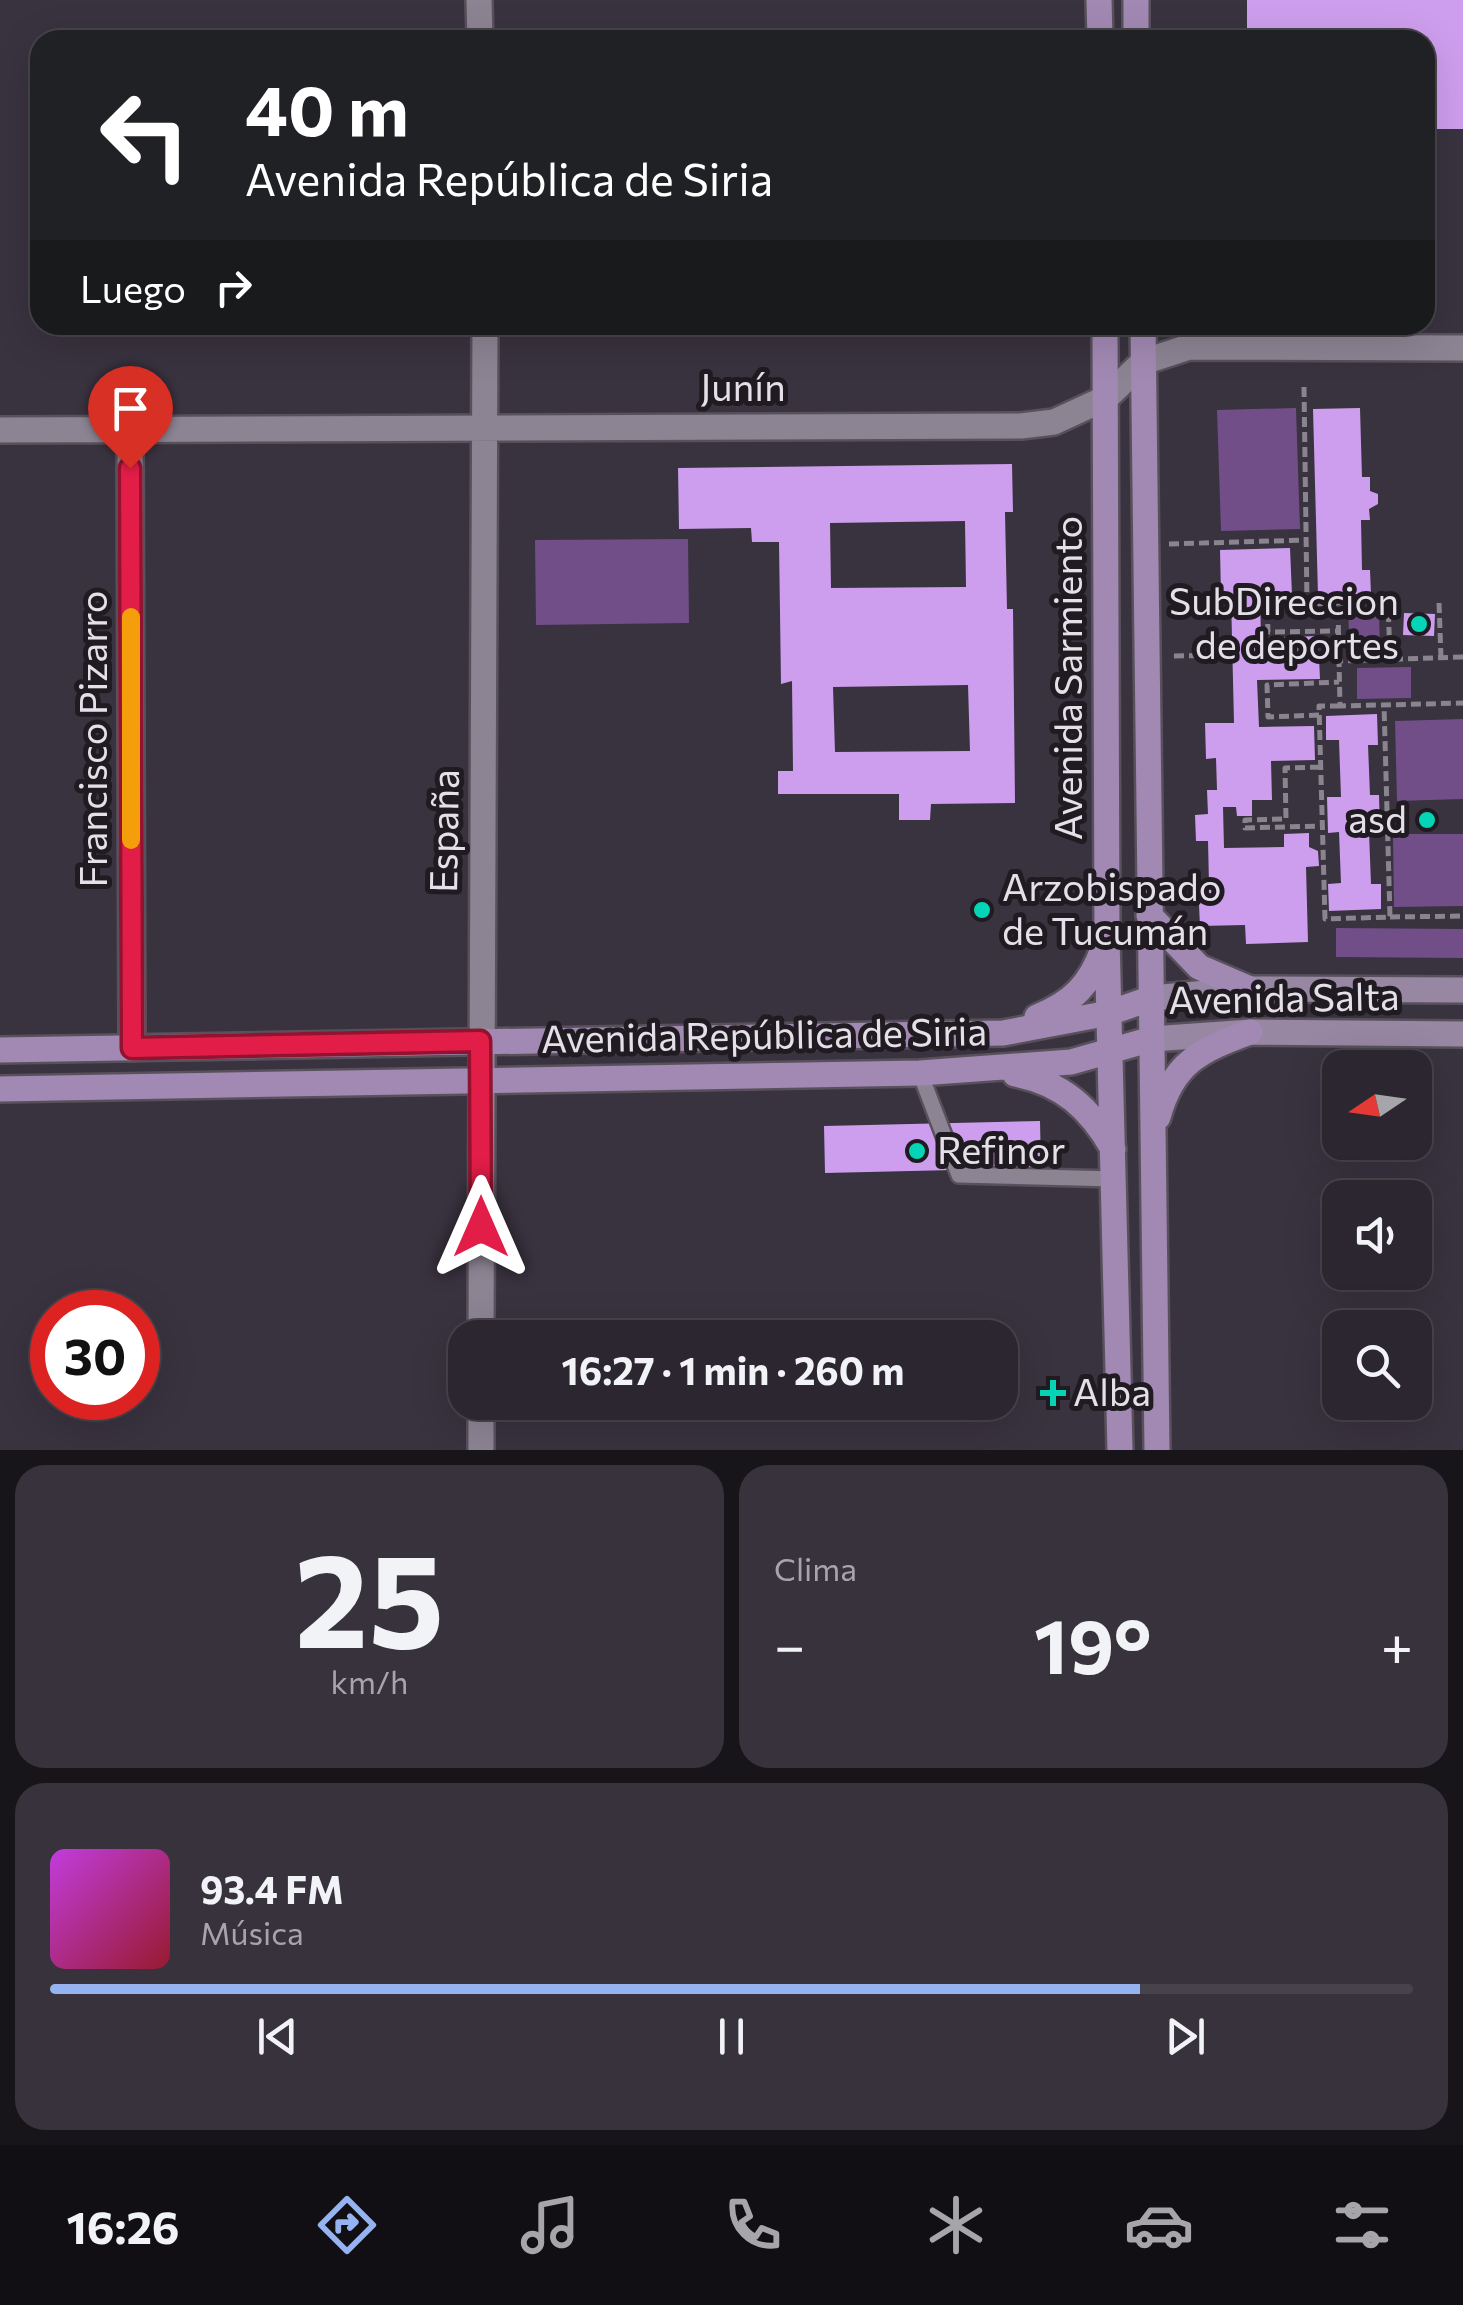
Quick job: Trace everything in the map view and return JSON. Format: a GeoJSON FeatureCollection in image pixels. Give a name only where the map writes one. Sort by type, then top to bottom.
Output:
{"type":"FeatureCollection","features":[{"type":"Feature","properties":{"kind":"main road"},"geometry":{"type":"LineString","coordinates":[[1099,0],[1100,30]]}},
{"type":"Feature","properties":{"kind":"main road"},"geometry":{"type":"LineString","coordinates":[[1136,0],[1136,30]]}},
{"type":"Feature","properties":{"kind":"main road","name":"Avenida Sarmiento"},"geometry":{"type":"LineString","coordinates":[[1104,335],[1107,939],[1116,1166],[1120,1450]]}},
{"type":"Feature","properties":{"kind":"main road","name":"Avenida Sarmiento"},"geometry":{"type":"LineString","coordinates":[[1143,335],[1157,1450]]}},
{"type":"Feature","properties":{"kind":"main road"},"geometry":{"type":"LineString","coordinates":[[1149,915],[1167,939],[1200,967],[1250,989]]}},
{"type":"Feature","properties":{"kind":"main road"},"geometry":{"type":"LineString","coordinates":[[1003,1033],[1079,994],[1092,978],[1107,939]]}},
{"type":"Feature","properties":{"kind":"main road","name":"Avenida Salta"},"geometry":{"type":"LineString","coordinates":[[1109,1012],[1152,998],[1250,989],[1463,990]]}},
{"type":"Feature","properties":{"kind":"main road","name":"Avenida República de Siria"},"geometry":{"type":"LineString","coordinates":[[0,1050],[1003,1033],[1109,1012]]}},
{"type":"Feature","properties":{"kind":"main road"},"geometry":{"type":"LineString","coordinates":[[1151,1146],[1166,1092],[1186,1064],[1204,1049],[1250,1032]]}},
{"type":"Feature","properties":{"kind":"main road","name":"Avenida Salta"},"geometry":{"type":"LineString","coordinates":[[1109,1052],[1152,1038],[1250,1032],[1463,1034]]}},
{"type":"Feature","properties":{"kind":"main road","name":"Avenida República de Siria"},"geometry":{"type":"LineString","coordinates":[[0,1089],[920,1073],[1071,1062],[1109,1052]]}},
{"type":"Feature","properties":{"kind":"main road"},"geometry":{"type":"LineString","coordinates":[[990,1069],[1041,1078],[1060,1088],[1092,1118],[1116,1166]]}},
{"type":"Feature","properties":{"kind":"street"},"geometry":{"type":"LineString","coordinates":[[479,0],[480,30]]}},
{"type":"Feature","properties":{"kind":"street","name":"España"},"geometry":{"type":"LineString","coordinates":[[481,1320],[485,335]]}},
{"type":"Feature","properties":{"kind":"street","name":"Junín"},"geometry":{"type":"LineString","coordinates":[[0,430],[1021,426],[1054,422],[1106,398],[1144,362],[1189,348],[1362,337],[1463,348]]}},
{"type":"Feature","properties":{"kind":"street","name":"Francisco Pizarro"},"geometry":{"type":"LineString","coordinates":[[130,429],[132,1048]]}},
{"type":"Feature","properties":{"kind":"street"},"geometry":{"type":"LineString","coordinates":[[481,1420],[481,1450]]}},
{"type":"Feature","properties":{"kind":"lane"},"geometry":{"type":"LineString","coordinates":[[920,1073],[959,1175],[1116,1166]]}},
{"type":"Feature","properties":{"kind":"path"},"geometry":{"type":"LineString","coordinates":[[1304,387],[1308,604]]}},
{"type":"Feature","properties":{"kind":"path"},"geometry":{"type":"LineString","coordinates":[[1164,544],[1306,540]]}},
{"type":"Feature","properties":{"kind":"path"},"geometry":{"type":"LineString","coordinates":[[1338,631],[1268,632],[1268,604],[1388,602],[1390,659]]}},
{"type":"Feature","properties":{"kind":"path"},"geometry":{"type":"LineString","coordinates":[[1439,602],[1442,658]]}},
{"type":"Feature","properties":{"kind":"path"},"geometry":{"type":"LineString","coordinates":[[1338,603],[1340,706]]}},
{"type":"Feature","properties":{"kind":"path"},"geometry":{"type":"LineString","coordinates":[[1166,656],[1228,655]]}},
{"type":"Feature","properties":{"kind":"path"},"geometry":{"type":"LineString","coordinates":[[1338,660],[1463,658]]}},
{"type":"Feature","properties":{"kind":"path"},"geometry":{"type":"LineString","coordinates":[[1319,715],[1268,717],[1267,685],[1339,682]]}},
{"type":"Feature","properties":{"kind":"path"},"geometry":{"type":"LineString","coordinates":[[1463,703],[1319,706],[1324,918],[1463,916]]}},
{"type":"Feature","properties":{"kind":"path"},"geometry":{"type":"LineString","coordinates":[[1384,705],[1390,917]]}},
{"type":"Feature","properties":{"kind":"path"},"geometry":{"type":"LineString","coordinates":[[1320,767],[1284,768],[1286,818],[1245,820],[1245,828],[1322,826]]}},
{"type":"Feature","properties":{"kind":"shaded area"},"geometry":{"type":"Polygon","coordinates":[[[1296,408],[1300,529],[1221,531],[1217,410],[1296,408]]]}},
{"type":"Feature","properties":{"kind":"shaded area"},"geometry":{"type":"Polygon","coordinates":[[[688,539],[689,623],[536,625],[535,540],[688,539]]]}},
{"type":"Feature","properties":{"kind":"shaded area"},"geometry":{"type":"Polygon","coordinates":[[[1379,610],[1380,651],[1350,652],[1348,611],[1379,610]]]}},
{"type":"Feature","properties":{"kind":"shaded area"},"geometry":{"type":"Polygon","coordinates":[[[1411,667],[1411,698],[1357,699],[1357,668],[1411,667]]]}},
{"type":"Feature","properties":{"kind":"shaded area"},"geometry":{"type":"Polygon","coordinates":[[[1463,719],[1463,799],[1397,801],[1395,721],[1463,719]]]}},
{"type":"Feature","properties":{"kind":"shaded area"},"geometry":{"type":"Polygon","coordinates":[[[1393,834],[1463,834],[1463,906],[1394,907],[1393,834]]]}},
{"type":"Feature","properties":{"kind":"shaded area"},"geometry":{"type":"Polygon","coordinates":[[[1336,928],[1463,929],[1463,958],[1336,957],[1336,928]]]}},
{"type":"Feature","properties":{"kind":"building"},"geometry":{"type":"Polygon","coordinates":[[[1247,0],[1463,0],[1463,129],[1435,129],[1435,30],[1247,30],[1247,0]]]}},
{"type":"Feature","properties":{"kind":"building"},"geometry":{"type":"Polygon","coordinates":[[[1360,408],[1362,477],[1370,477],[1370,491],[1378,494],[1378,504],[1369,509],[1370,520],[1361,520],[1362,570],[1370,570],[1371,594],[1318,595],[1313,409],[1360,408]]]}},
{"type":"Feature","properties":{"kind":"building"},"geometry":{"type":"Polygon","coordinates":[[[1012,464],[1013,512],[1005,512],[1007,609],[1013,609],[1015,803],[931,804],[930,820],[899,820],[899,794],[778,794],[778,771],[793,771],[792,681],[781,684],[779,542],[752,542],[751,528],[679,529],[678,468],[1012,464]],[[965,521],[830,523],[831,588],[966,587],[965,521]],[[968,685],[833,687],[835,752],[970,751],[968,685]]]}},
{"type":"Feature","properties":{"kind":"building"},"geometry":{"type":"Polygon","coordinates":[[[1290,548],[1292,595],[1260,596],[1261,638],[1318,636],[1320,679],[1257,680],[1259,727],[1314,726],[1315,760],[1271,761],[1272,800],[1252,800],[1252,816],[1237,816],[1236,807],[1223,807],[1224,848],[1284,847],[1284,834],[1309,833],[1309,847],[1318,851],[1319,866],[1306,867],[1308,942],[1246,944],[1245,925],[1200,926],[1198,884],[1209,884],[1208,841],[1196,841],[1195,815],[1208,814],[1207,790],[1217,790],[1216,758],[1206,759],[1205,723],[1234,723],[1231,596],[1221,596],[1220,550],[1290,548]]]}},
{"type":"Feature","properties":{"kind":"building","name":"SubDireccion de deportes"},"geometry":{"type":"Polygon","coordinates":[[[1404,613],[1435,614],[1434,636],[1403,635],[1404,613]]]}},
{"type":"Feature","properties":{"kind":"building"},"geometry":{"type":"Polygon","coordinates":[[[1377,714],[1378,745],[1368,745],[1370,795],[1379,795],[1380,832],[1369,832],[1371,884],[1381,884],[1381,909],[1329,911],[1328,884],[1341,883],[1339,832],[1328,833],[1327,797],[1341,797],[1339,740],[1326,740],[1326,716],[1377,714]]]}},
{"type":"Feature","properties":{"kind":"building"},"geometry":{"type":"Polygon","coordinates":[[[1040,1121],[1041,1168],[825,1173],[824,1126],[1040,1121]]]}},
{"type":"Feature","properties":{"kind":"slow traffic"},"geometry":{"type":"LineString","coordinates":[[131,617],[131,840]]}},
{"type":"Feature","properties":{"kind":"place","name":"SubDireccion de deportes"},"geometry":{"type":"Point","coordinates":[1419,624]}},
{"type":"Feature","properties":{"kind":"place","name":"asd"},"geometry":{"type":"Point","coordinates":[1427,820]}},
{"type":"Feature","properties":{"kind":"place","name":"Arzobispado de Tucumán"},"geometry":{"type":"Point","coordinates":[982,910]}},
{"type":"Feature","properties":{"kind":"place","name":"Refinor"},"geometry":{"type":"Point","coordinates":[917,1151]}},
{"type":"Feature","properties":{"kind":"place","name":"Alba"},"geometry":{"type":"Point","coordinates":[1053,1393]}},
{"type":"Feature","properties":{"kind":"route"},"geometry":{"type":"LineString","coordinates":[[130,468],[132,1048],[480,1041],[481,1227]]}}]}
